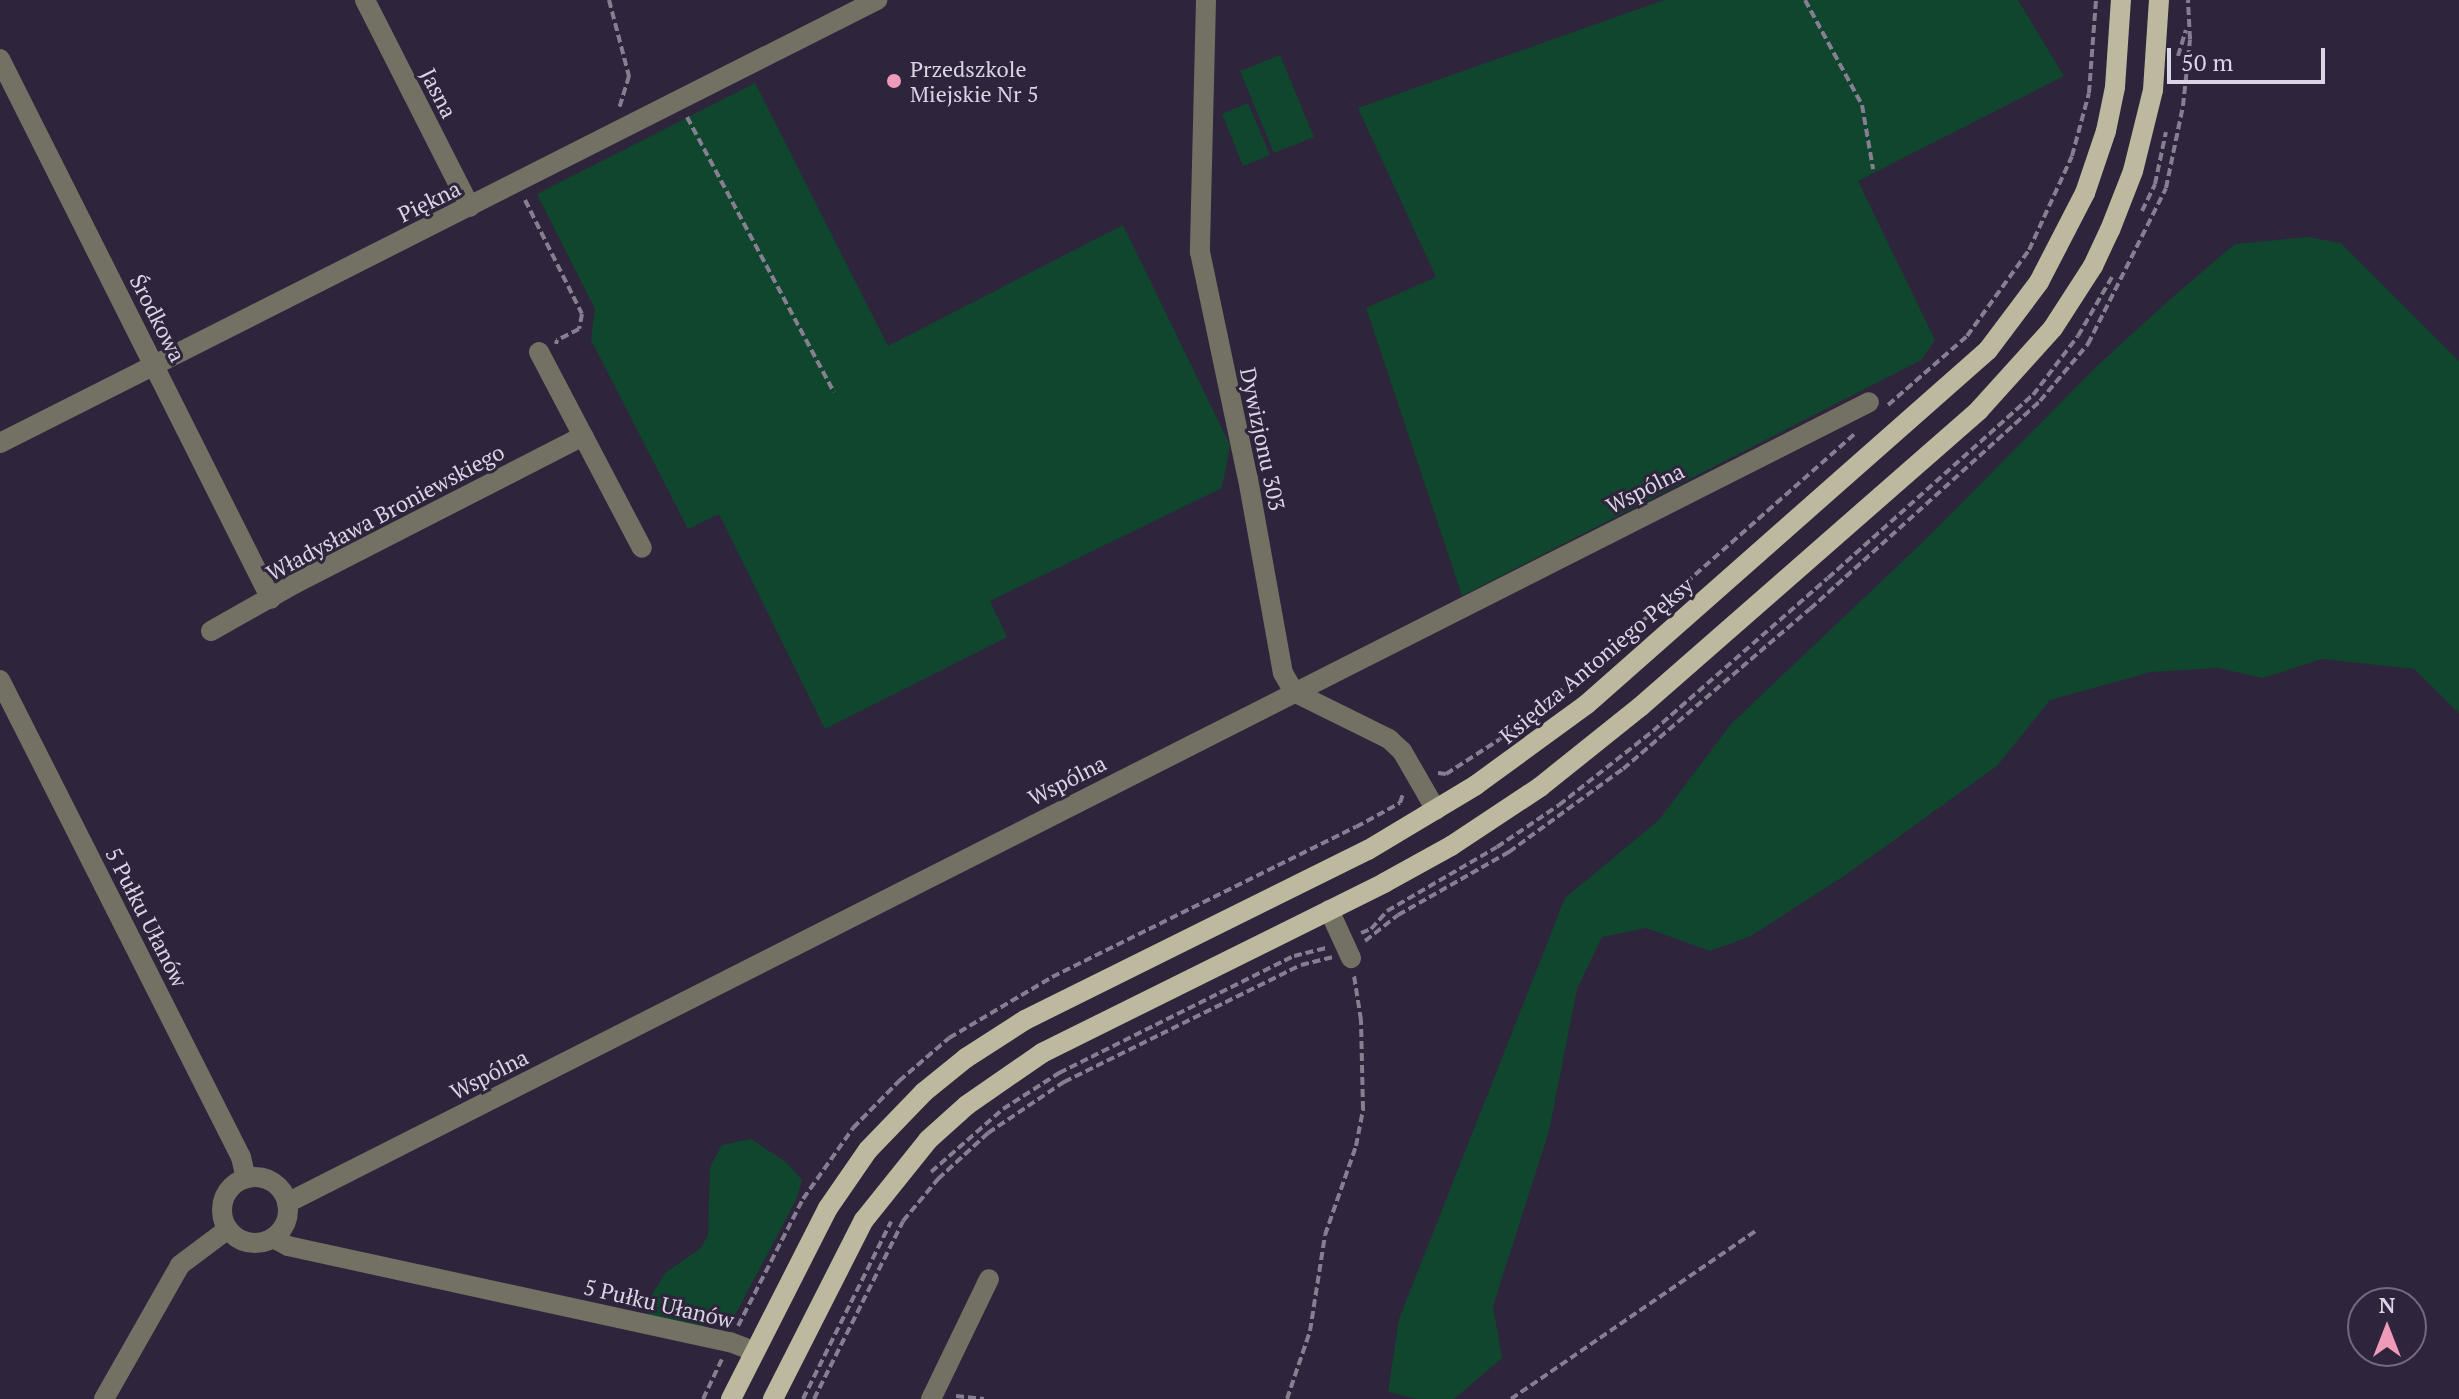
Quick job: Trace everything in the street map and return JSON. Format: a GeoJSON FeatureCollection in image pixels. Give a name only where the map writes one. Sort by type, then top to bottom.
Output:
{"type":"FeatureCollection","features":[{"type":"Feature","properties":{"kind":"main road","name":"Księdza Antoniego Pęksy"},"geometry":{"type":"LineString","coordinates":[[731,1399],[808,1243],[850,1175],[896,1120],[966,1058],[1025,1020],[1368,850],[1515,758],[1587,704],[1988,350],[2039,282],[2085,193],[2106,131],[2115,87],[2121,0]]}},
{"type":"Feature","properties":{"kind":"main road"},"geometry":{"type":"LineString","coordinates":[[773,1399],[864,1220],[909,1162],[958,1113],[1042,1053],[1451,846],[1587,752],[1979,410],[2019,369],[2074,298],[2093,266],[2124,197],[2153,90],[2159,0]]}},
{"type":"Feature","properties":{"kind":"street","name":"Jasna"},"geometry":{"type":"LineString","coordinates":[[365,0],[470,207]]}},
{"type":"Feature","properties":{"kind":"street","name":"Piękna"},"geometry":{"type":"LineString","coordinates":[[0,443],[877,0]]}},
{"type":"Feature","properties":{"kind":"street","name":"Dywizjonu 303"},"geometry":{"type":"LineString","coordinates":[[1206,0],[1200,252],[1248,479],[1283,673],[1294,692]]}},
{"type":"Feature","properties":{"kind":"street","name":"Środkowa"},"geometry":{"type":"LineString","coordinates":[[0,59],[271,599]]}},
{"type":"Feature","properties":{"kind":"street"},"geometry":{"type":"LineString","coordinates":[[539,352],[642,548]]}},
{"type":"Feature","properties":{"kind":"street","name":"Wspólna"},"geometry":{"type":"LineString","coordinates":[[287,1203],[1294,692],[1876,406]]}},
{"type":"Feature","properties":{"kind":"street","name":"Władysława Broniewskiego"},"geometry":{"type":"LineString","coordinates":[[211,631],[294,584],[583,436]]}},
{"type":"Feature","properties":{"kind":"street","name":"5 Pułku Ułanów"},"geometry":{"type":"LineString","coordinates":[[0,680],[241,1157],[246,1178]]}},
{"type":"Feature","properties":{"kind":"street"},"geometry":{"type":"LineString","coordinates":[[1294,692],[1389,739],[1402,751],[1436,810]]}},
{"type":"Feature","properties":{"kind":"street"},"geometry":{"type":"LineString","coordinates":[[1329,910],[1351,958]]}},
{"type":"Feature","properties":{"kind":"street"},"geometry":{"type":"LineString","coordinates":[[246,1178],[268,1179],[284,1193],[287,1203],[285,1223],[273,1238],[254,1243],[244,1241],[228,1229],[222,1210],[223,1199],[236,1182],[246,1178]]}},
{"type":"Feature","properties":{"kind":"street"},"geometry":{"type":"LineString","coordinates":[[104,1399],[180,1265],[228,1229]]}},
{"type":"Feature","properties":{"kind":"street","name":"5 Pułku Ułanów"},"geometry":{"type":"LineString","coordinates":[[273,1238],[288,1246],[730,1342],[754,1351]]}},
{"type":"Feature","properties":{"kind":"street"},"geometry":{"type":"LineString","coordinates":[[932,1396],[989,1279]]}},
{"type":"Feature","properties":{"kind":"path"},"geometry":{"type":"LineString","coordinates":[[609,0],[629,76],[612,135]]}},
{"type":"Feature","properties":{"kind":"path"},"geometry":{"type":"LineString","coordinates":[[1805,0],[1862,105],[1873,169]]}},
{"type":"Feature","properties":{"kind":"path"},"geometry":{"type":"LineString","coordinates":[[1876,406],[1967,336],[2029,250],[2072,156],[2089,93],[2096,0]]}},
{"type":"Feature","properties":{"kind":"path"},"geometry":{"type":"LineString","coordinates":[[2187,28],[2188,0]]}},
{"type":"Feature","properties":{"kind":"path"},"geometry":{"type":"LineString","coordinates":[[678,101],[834,392]]}},
{"type":"Feature","properties":{"kind":"path"},"geometry":{"type":"LineString","coordinates":[[521,191],[582,314],[579,329],[539,352]]}},
{"type":"Feature","properties":{"kind":"path"},"geometry":{"type":"LineString","coordinates":[[703,1399],[803,1199],[844,1141],[877,1103],[949,1038],[1052,977],[1400,803],[1407,784],[1431,771],[1446,774],[1538,709],[1596,662],[1859,430]]}},
{"type":"Feature","properties":{"kind":"path"},"geometry":{"type":"LineString","coordinates":[[1287,1399],[1310,1331],[1325,1235],[1356,1146],[1363,1109],[1361,1020],[1351,958]]}},
{"type":"Feature","properties":{"kind":"path"},"geometry":{"type":"LineString","coordinates":[[1511,1399],[1758,1229]]}},
{"type":"Feature","properties":{"kind":"path"},"geometry":{"type":"LineString","coordinates":[[932,1396],[984,1399]]}},
{"type":"Feature","properties":{"kind":"green space"},"geometry":{"type":"Polygon","coordinates":[[[1664,0],[2018,0],[2064,76],[1858,181],[1935,340],[1921,360],[1462,596],[1366,308],[1436,277],[1358,108],[1664,0]]]}},
{"type":"Feature","properties":{"kind":"green space"},"geometry":{"type":"Polygon","coordinates":[[[1280,55],[1314,137],[1274,153],[1240,71],[1280,55]]]}},
{"type":"Feature","properties":{"kind":"green space"},"geometry":{"type":"Polygon","coordinates":[[[755,83],[888,346],[1123,225],[1230,445],[1222,488],[990,601],[1007,637],[825,729],[719,514],[688,529],[591,340],[595,309],[537,194],[755,83]]]}},
{"type":"Feature","properties":{"kind":"green space"},"geometry":{"type":"Polygon","coordinates":[[[1248,103],[1270,155],[1243,166],[1222,114],[1248,103]]]}},
{"type":"Feature","properties":{"kind":"green space"},"geometry":{"type":"Polygon","coordinates":[[[2308,237],[2341,243],[2459,361],[2459,713],[2414,669],[2322,659],[2263,678],[2218,668],[2151,672],[2050,700],[1997,766],[1844,876],[1751,936],[1710,951],[1646,928],[1602,937],[1577,989],[1549,1131],[1493,1306],[1502,1358],[1454,1399],[1417,1399],[1388,1392],[1399,1319],[1565,898],[1659,820],[1731,724],[1928,537],[2099,364],[2175,295],[2235,244],[2308,237]]]}},
{"type":"Feature","properties":{"kind":"green space"},"geometry":{"type":"Polygon","coordinates":[[[751,1139],[787,1163],[802,1180],[796,1200],[734,1317],[699,1328],[651,1315],[643,1309],[666,1272],[700,1249],[708,1235],[710,1167],[722,1145],[751,1139]]]}},
{"type":"Feature","properties":{"kind":"place","name":"Przedszkole Miejskie Nr 5"},"geometry":{"type":"Point","coordinates":[894,81]}}]}
